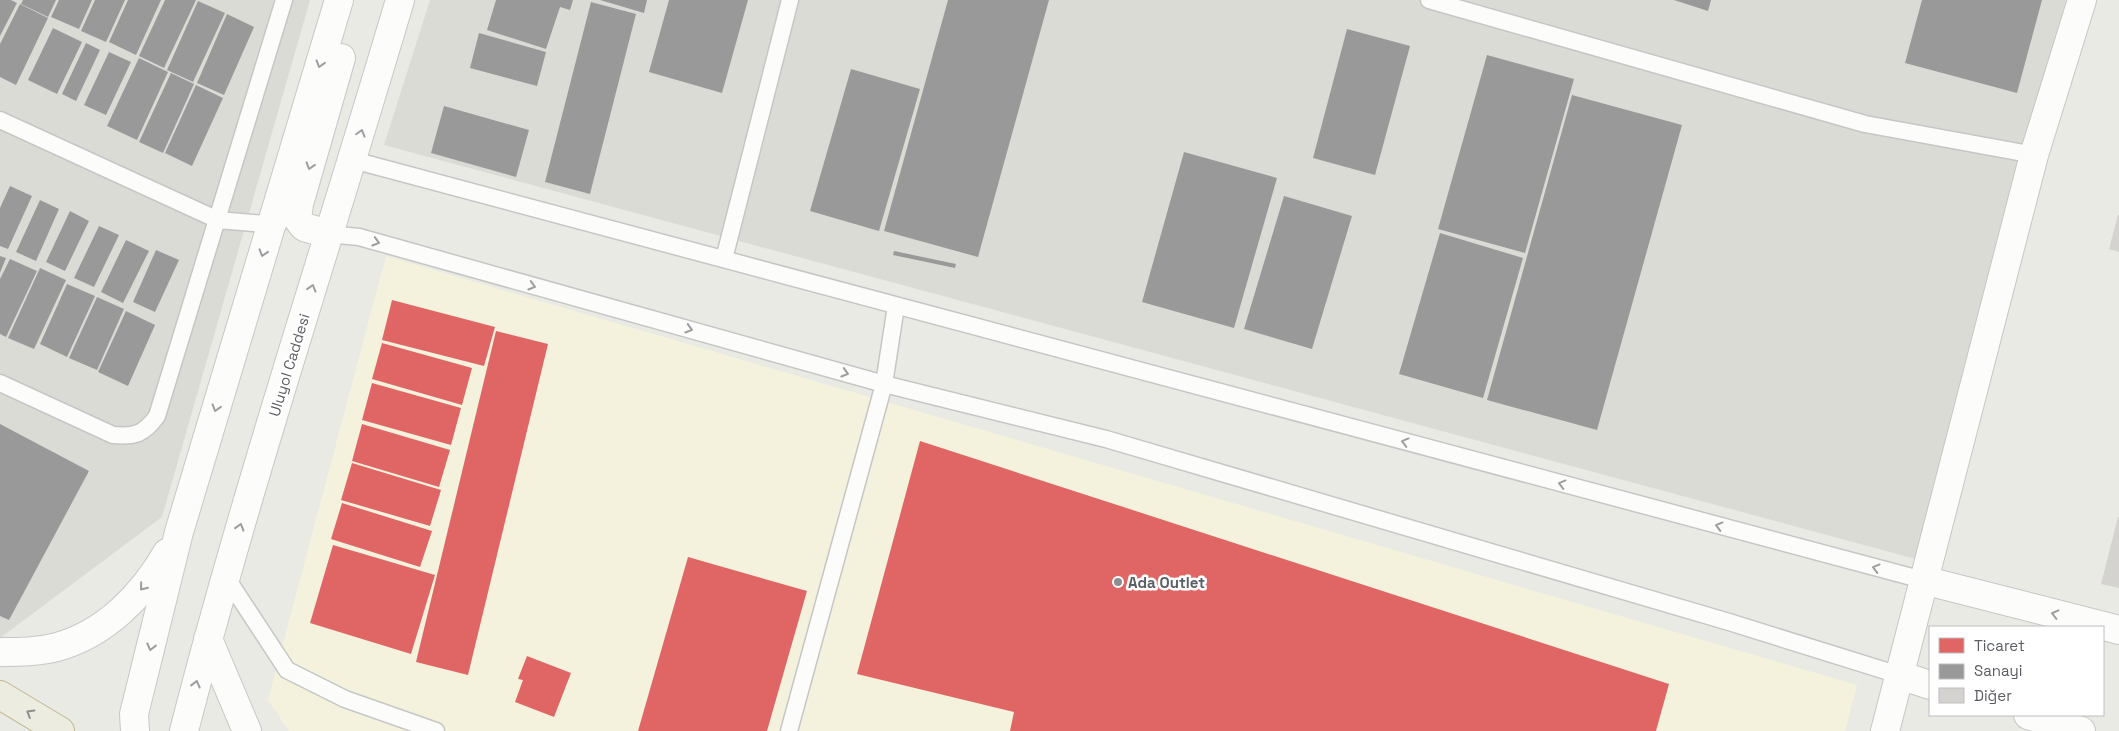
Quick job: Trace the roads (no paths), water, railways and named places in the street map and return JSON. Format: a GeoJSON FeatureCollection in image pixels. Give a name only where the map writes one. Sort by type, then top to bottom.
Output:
{"type":"FeatureCollection","features":[{"type":"Feature","properties":{"kind":"highway"},"geometry":{"type":"LineString","coordinates":[[0,695],[60,731]]}},
{"type":"Feature","properties":{"kind":"main road"},"geometry":{"type":"LineString","coordinates":[[135,731],[134,714],[179,532],[339,0]]}},
{"type":"Feature","properties":{"kind":"main road"},"geometry":{"type":"LineString","coordinates":[[316,230],[297,218],[299,204],[343,51],[349,0]]}},
{"type":"Feature","properties":{"kind":"main road","name":"Uluyol Caddesi"},"geometry":{"type":"LineString","coordinates":[[184,731],[316,230],[353,160],[400,0]]}},
{"type":"Feature","properties":{"kind":"main road"},"geometry":{"type":"LineString","coordinates":[[1885,731],[2034,155],[2082,0]]}},
{"type":"Feature","properties":{"kind":"main road"},"geometry":{"type":"LineString","coordinates":[[0,652],[28,652],[57,647],[85,637],[111,620],[157,570],[179,532]]}},
{"type":"Feature","properties":{"kind":"main road"},"geometry":{"type":"LineString","coordinates":[[1923,580],[2103,626]]}},
{"type":"Feature","properties":{"kind":"main road"},"geometry":{"type":"LineString","coordinates":[[2104,626],[2119,630]]}},
{"type":"Feature","properties":{"kind":"main road"},"geometry":{"type":"LineString","coordinates":[[208,639],[247,731]]}},
{"type":"Feature","properties":{"kind":"main road"},"geometry":{"type":"LineString","coordinates":[[1899,675],[1929,685]]}},
{"type":"Feature","properties":{"kind":"main road"},"geometry":{"type":"LineString","coordinates":[[2031,716],[2081,731]]}},
{"type":"Feature","properties":{"kind":"lane"},"geometry":{"type":"LineString","coordinates":[[0,383],[113,436],[131,436],[148,429],[158,416],[284,0]]}},
{"type":"Feature","properties":{"kind":"lane"},"geometry":{"type":"LineString","coordinates":[[724,259],[790,0]]}},
{"type":"Feature","properties":{"kind":"lane"},"geometry":{"type":"LineString","coordinates":[[1440,1],[1864,124],[2034,155]]}},
{"type":"Feature","properties":{"kind":"lane"},"geometry":{"type":"LineString","coordinates":[[0,120],[218,220],[272,224],[359,237],[884,384],[1106,439],[1719,619],[1899,675]]}},
{"type":"Feature","properties":{"kind":"lane"},"geometry":{"type":"LineString","coordinates":[[353,160],[1923,580]]}},
{"type":"Feature","properties":{"kind":"lane"},"geometry":{"type":"LineString","coordinates":[[789,731],[884,384],[896,306]]}},
{"type":"Feature","properties":{"kind":"lane"},"geometry":{"type":"LineString","coordinates":[[226,577],[287,670],[346,699],[436,731]]}},
{"type":"Feature","properties":{"kind":"place","name":"Ada Outlet"},"geometry":{"type":"Point","coordinates":[1118,582]}}]}
